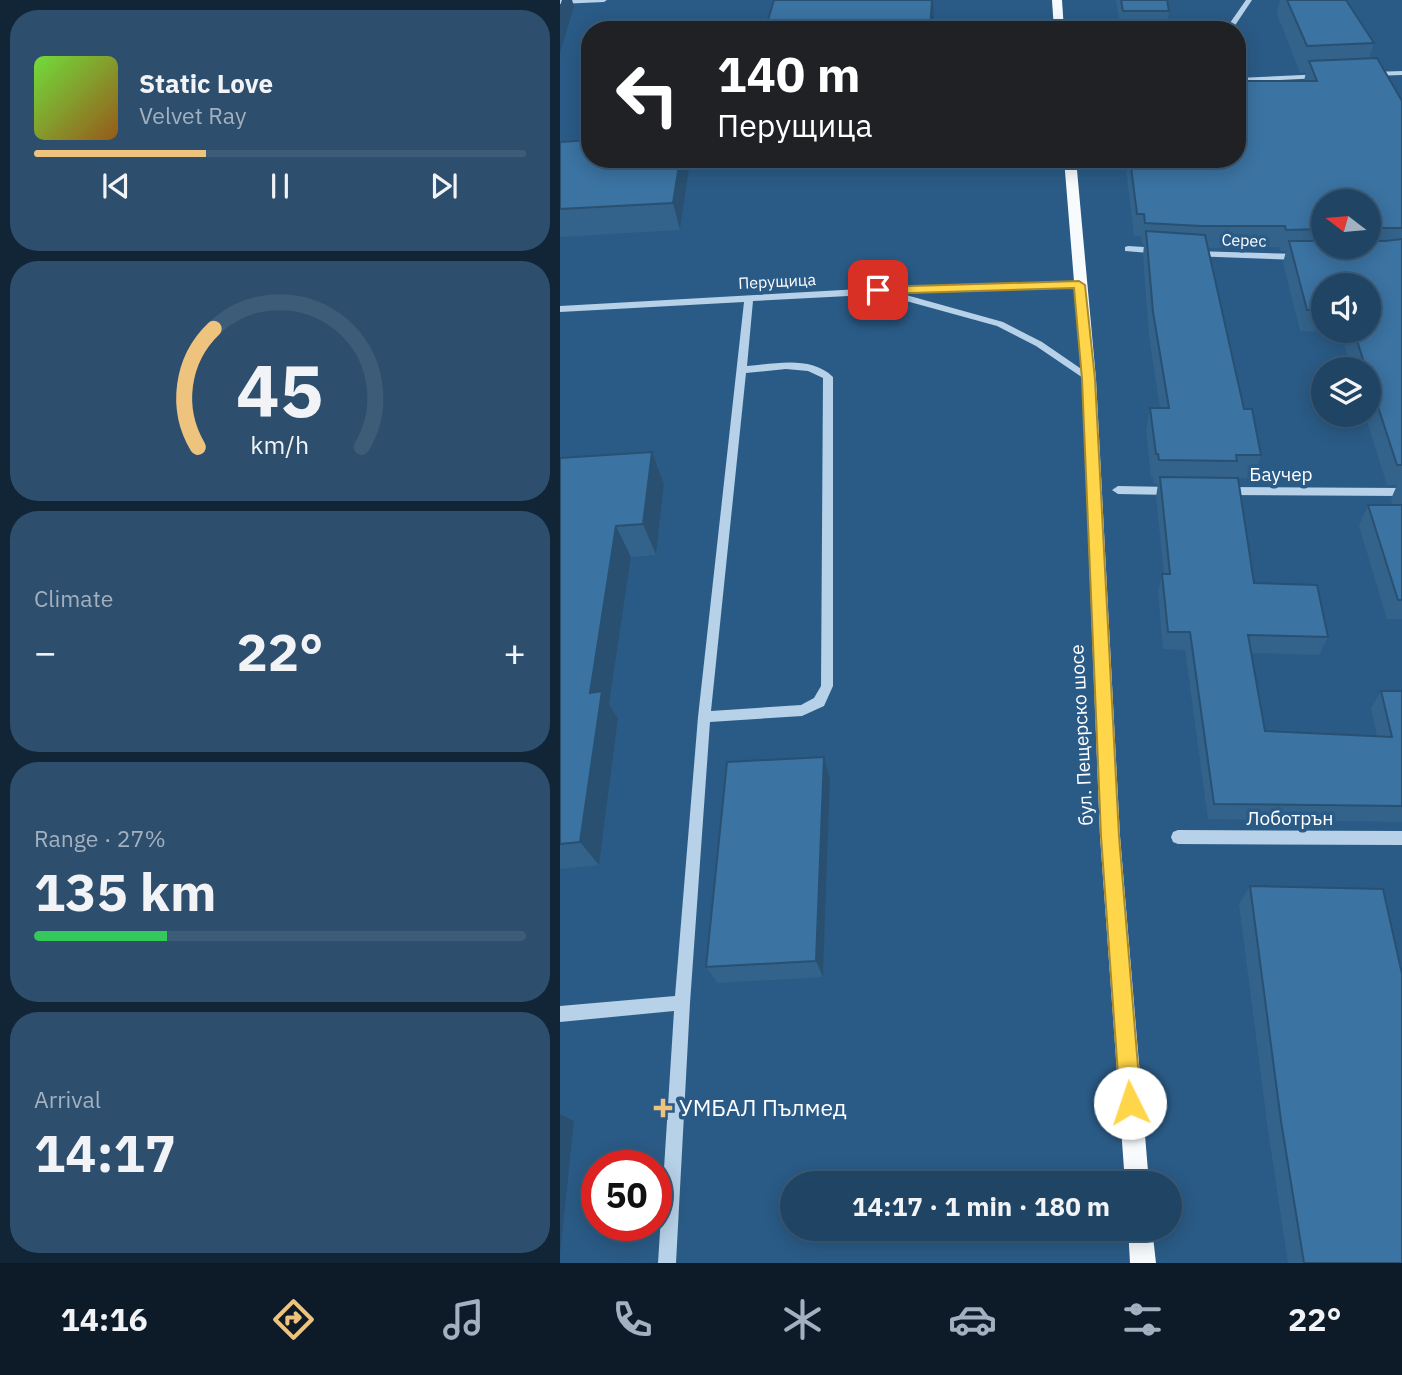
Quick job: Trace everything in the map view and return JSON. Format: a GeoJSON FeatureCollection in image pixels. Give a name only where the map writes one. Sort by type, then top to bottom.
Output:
{"type":"FeatureCollection","features":[{"type":"Feature","properties":{"kind":"main road"},"geometry":{"type":"LineString","coordinates":[[1057,0],[1058,21]]}},
{"type":"Feature","properties":{"kind":"main road","name":"бул. Пещерско шосе"},"geometry":{"type":"LineString","coordinates":[[1071,168],[1089,379],[1110,836],[1136,1171]]}},
{"type":"Feature","properties":{"kind":"main road"},"geometry":{"type":"LineString","coordinates":[[1141,1241],[1143,1263]]}},
{"type":"Feature","properties":{"kind":"street"},"geometry":{"type":"LineString","coordinates":[[560,2],[604,0]]}},
{"type":"Feature","properties":{"kind":"street"},"geometry":{"type":"LineString","coordinates":[[1234,21],[1249,0]]}},
{"type":"Feature","properties":{"kind":"street"},"geometry":{"type":"LineString","coordinates":[[1246,71],[1331,74]]}},
{"type":"Feature","properties":{"kind":"street"},"geometry":{"type":"LineString","coordinates":[[1358,74],[1402,73]]}},
{"type":"Feature","properties":{"kind":"street"},"geometry":{"type":"LineString","coordinates":[[1246,79],[1331,74]]}},
{"type":"Feature","properties":{"kind":"street"},"geometry":{"type":"LineString","coordinates":[[1128,249],[1169,252]]}},
{"type":"Feature","properties":{"kind":"street","name":"Серес"},"geometry":{"type":"LineString","coordinates":[[1182,253],[1237,257],[1311,257]]}},
{"type":"Feature","properties":{"kind":"street","name":"Перущица"},"geometry":{"type":"LineString","coordinates":[[560,309],[878,290],[1079,285]]}},
{"type":"Feature","properties":{"kind":"street"},"geometry":{"type":"LineString","coordinates":[[878,290],[1000,324],[1039,344],[1089,379]]}},
{"type":"Feature","properties":{"kind":"street"},"geometry":{"type":"LineString","coordinates":[[667,1263],[682,1003],[704,717],[749,298]]}},
{"type":"Feature","properties":{"kind":"street"},"geometry":{"type":"LineString","coordinates":[[704,717],[802,710],[819,702],[827,687],[828,377],[819,369],[805,366],[741,370]]}},
{"type":"Feature","properties":{"kind":"street"},"geometry":{"type":"LineString","coordinates":[[1118,490],[1186,491]]}},
{"type":"Feature","properties":{"kind":"street","name":"Баучер"},"geometry":{"type":"LineString","coordinates":[[1213,491],[1402,492]]}},
{"type":"Feature","properties":{"kind":"street","name":"Лоботрън"},"geometry":{"type":"LineString","coordinates":[[1178,837],[1402,838]]}},
{"type":"Feature","properties":{"kind":"street"},"geometry":{"type":"LineString","coordinates":[[560,1014],[682,1003]]}},
{"type":"Feature","properties":{"kind":"building"},"geometry":{"type":"Polygon","coordinates":[[[774,0],[932,0],[931,21],[768,21],[774,0]]]}},
{"type":"Feature","properties":{"kind":"building"},"geometry":{"type":"Polygon","coordinates":[[[1121,0],[1167,0],[1169,11],[1123,11],[1121,0]]]}},
{"type":"Feature","properties":{"kind":"building"},"geometry":{"type":"Polygon","coordinates":[[[1287,0],[1346,0],[1374,43],[1307,46],[1287,0]]]}},
{"type":"Feature","properties":{"kind":"building"},"geometry":{"type":"Polygon","coordinates":[[[1377,58],[1402,101],[1402,228],[1381,228],[1381,189],[1311,189],[1311,229],[1286,230],[1285,226],[1145,223],[1144,214],[1137,214],[1131,168],[1246,168],[1246,81],[1317,81],[1309,61],[1377,58]]]}},
{"type":"Feature","properties":{"kind":"building"},"geometry":{"type":"Polygon","coordinates":[[[581,141],[581,168],[679,168],[673,203],[560,209],[560,142],[581,141]]]}},
{"type":"Feature","properties":{"kind":"building"},"geometry":{"type":"Polygon","coordinates":[[[1146,231],[1205,235],[1244,409],[1252,409],[1261,455],[1236,455],[1237,461],[1159,460],[1150,408],[1169,408],[1153,312],[1146,231]]]}},
{"type":"Feature","properties":{"kind":"building"},"geometry":{"type":"Polygon","coordinates":[[[1402,239],[1402,465],[1397,465],[1381,416],[1381,357],[1362,357],[1358,343],[1381,343],[1381,273],[1311,273],[1311,310],[1307,310],[1289,241],[1311,241],[1311,259],[1381,259],[1381,241],[1402,239]]]}},
{"type":"Feature","properties":{"kind":"building"},"geometry":{"type":"Polygon","coordinates":[[[652,452],[643,524],[616,526],[590,693],[602,691],[580,842],[560,844],[560,458],[652,452]]]}},
{"type":"Feature","properties":{"kind":"building"},"geometry":{"type":"Polygon","coordinates":[[[1160,477],[1238,478],[1254,583],[1317,585],[1328,637],[1248,635],[1265,731],[1392,737],[1381,691],[1402,691],[1402,806],[1214,804],[1190,632],[1168,632],[1162,574],[1170,574],[1160,477]]]}},
{"type":"Feature","properties":{"kind":"building"},"geometry":{"type":"Polygon","coordinates":[[[1368,505],[1402,505],[1402,600],[1398,600],[1368,505]]]}},
{"type":"Feature","properties":{"kind":"building"},"geometry":{"type":"Polygon","coordinates":[[[824,757],[816,961],[706,967],[727,762],[824,757]]]}},
{"type":"Feature","properties":{"kind":"building"},"geometry":{"type":"Polygon","coordinates":[[[1250,886],[1383,889],[1402,974],[1402,1263],[1304,1263],[1281,1121],[1250,886]]]}},
{"type":"Feature","properties":{"kind":"place","name":"УМБАЛ Пълмед"},"geometry":{"type":"Point","coordinates":[663,1108]}},
{"type":"Feature","properties":{"kind":"route"},"geometry":{"type":"LineString","coordinates":[[878,290],[1079,285],[1089,379],[1110,836],[1130,1103]]}}]}
